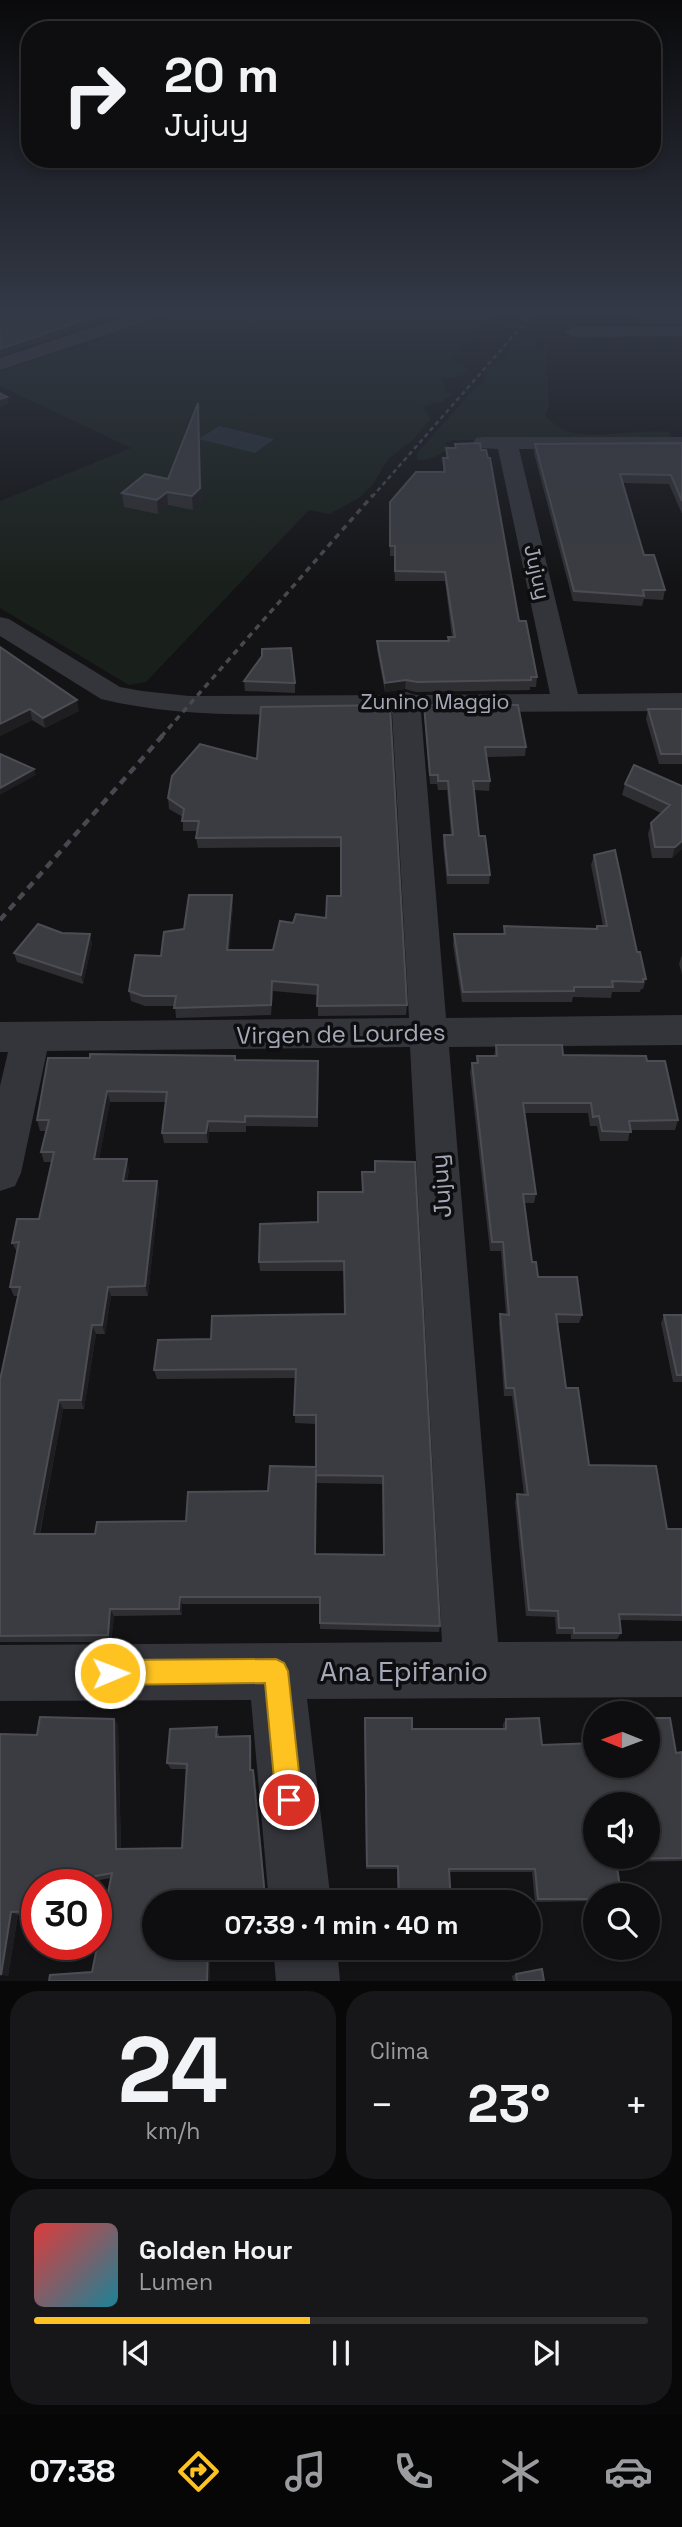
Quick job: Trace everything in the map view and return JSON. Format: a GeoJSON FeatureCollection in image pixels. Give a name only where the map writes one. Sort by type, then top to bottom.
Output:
{"type":"FeatureCollection","features":[{"type":"Feature","properties":{"kind":"street","name":"Jujuy"},"geometry":{"type":"LineString","coordinates":[[566,702],[495,443],[682,443]]}},
{"type":"Feature","properties":{"kind":"street","name":"Zunino Maggio"},"geometry":{"type":"LineString","coordinates":[[0,625],[111,693],[142,700],[189,705],[406,701],[682,702]]}},
{"type":"Feature","properties":{"kind":"street","name":"Jujuy"},"geometry":{"type":"LineString","coordinates":[[406,701],[472,1671]]}},
{"type":"Feature","properties":{"kind":"street","name":"Virgen de Lourdes"},"geometry":{"type":"LineString","coordinates":[[15,1037],[682,1030]]}},
{"type":"Feature","properties":{"kind":"street"},"geometry":{"type":"LineString","coordinates":[[0,1173],[15,1037]]}},
{"type":"Feature","properties":{"kind":"street","name":"Ana Epifanio"},"geometry":{"type":"LineString","coordinates":[[0,1674],[682,1669]]}},
{"type":"Feature","properties":{"kind":"street"},"geometry":{"type":"LineString","coordinates":[[276,1671],[299,1890]]}},
{"type":"Feature","properties":{"kind":"street"},"geometry":{"type":"LineString","coordinates":[[306,1960],[308,1981]]}},
{"type":"Feature","properties":{"kind":"shaded area"},"geometry":{"type":"Polygon","coordinates":[[[37,403],[434,403],[423,406],[430,419],[413,440],[388,459],[373,484],[359,498],[330,514],[309,510],[146,682],[129,685],[0,608],[0,501],[131,448],[37,403]]]}},
{"type":"Feature","properties":{"kind":"shaded area"},"geometry":{"type":"Polygon","coordinates":[[[461,403],[549,403],[545,416],[563,430],[587,434],[669,432],[672,439],[453,440],[445,443],[450,447],[427,459],[417,460],[417,453],[461,403]]]}},
{"type":"Feature","properties":{"kind":"shaded area"},"geometry":{"type":"Polygon","coordinates":[[[219,426],[274,439],[255,453],[199,439],[219,426]]]}},
{"type":"Feature","properties":{"kind":"building"},"geometry":{"type":"Polygon","coordinates":[[[198,403],[200,488],[192,496],[167,492],[157,500],[122,493],[145,474],[168,479],[198,403]]]}},
{"type":"Feature","properties":{"kind":"building"},"geometry":{"type":"Polygon","coordinates":[[[480,443],[481,450],[486,450],[490,458],[519,621],[526,621],[537,677],[531,677],[531,680],[406,680],[385,683],[377,641],[449,641],[448,637],[455,637],[445,572],[395,571],[395,546],[390,546],[390,502],[416,472],[445,472],[443,458],[448,458],[446,448],[456,448],[455,444],[480,443]]]}},
{"type":"Feature","properties":{"kind":"building"},"geometry":{"type":"Polygon","coordinates":[[[682,443],[682,501],[671,475],[620,474],[644,555],[654,555],[665,590],[643,590],[644,596],[574,591],[535,444],[682,443]]]}},
{"type":"Feature","properties":{"kind":"building"},"geometry":{"type":"Polygon","coordinates":[[[0,647],[77,700],[43,718],[30,709],[0,724],[0,647]]]}},
{"type":"Feature","properties":{"kind":"building"},"geometry":{"type":"Polygon","coordinates":[[[291,648],[295,683],[244,681],[262,656],[262,649],[291,648]]]}},
{"type":"Feature","properties":{"kind":"building"},"geometry":{"type":"Polygon","coordinates":[[[390,705],[407,1005],[317,1006],[318,985],[272,981],[271,1005],[174,1008],[176,996],[143,996],[129,991],[135,955],[161,956],[164,932],[184,929],[189,895],[232,895],[227,950],[273,950],[280,921],[293,923],[296,914],[326,918],[327,896],[341,896],[341,837],[196,838],[199,821],[182,821],[184,809],[168,798],[172,776],[200,744],[257,759],[261,707],[390,705]]]}},
{"type":"Feature","properties":{"kind":"building"},"geometry":{"type":"Polygon","coordinates":[[[424,705],[518,705],[526,747],[485,747],[490,781],[473,781],[479,836],[485,836],[490,875],[448,875],[444,835],[453,835],[448,781],[438,781],[438,775],[430,775],[424,705]]]}},
{"type":"Feature","properties":{"kind":"building"},"geometry":{"type":"Polygon","coordinates":[[[648,709],[682,709],[682,754],[661,754],[648,709]]]}},
{"type":"Feature","properties":{"kind":"building"},"geometry":{"type":"Polygon","coordinates":[[[0,754],[34,769],[0,788],[0,754]]]}},
{"type":"Feature","properties":{"kind":"building"},"geometry":{"type":"Polygon","coordinates":[[[634,765],[682,786],[682,841],[675,847],[655,847],[651,823],[670,805],[625,784],[634,765]]]}},
{"type":"Feature","properties":{"kind":"building"},"geometry":{"type":"Polygon","coordinates":[[[615,850],[637,952],[640,952],[646,979],[643,979],[643,982],[612,981],[613,987],[574,987],[574,991],[463,992],[454,934],[505,934],[504,926],[597,929],[597,926],[607,926],[594,855],[615,850]]]}},
{"type":"Feature","properties":{"kind":"building"},"geometry":{"type":"Polygon","coordinates":[[[38,924],[62,933],[90,934],[81,975],[14,953],[38,924]]]}},
{"type":"Feature","properties":{"kind":"building"},"geometry":{"type":"Polygon","coordinates":[[[496,1045],[562,1045],[563,1055],[646,1056],[647,1061],[665,1061],[678,1120],[629,1121],[631,1132],[602,1131],[599,1116],[593,1117],[591,1103],[523,1103],[536,1194],[523,1194],[532,1262],[536,1262],[538,1277],[577,1277],[582,1315],[556,1314],[566,1388],[578,1388],[589,1465],[656,1466],[667,1529],[682,1529],[682,1615],[619,1614],[621,1633],[574,1633],[574,1628],[559,1628],[558,1611],[529,1610],[517,1494],[528,1495],[514,1388],[506,1388],[500,1314],[509,1315],[503,1242],[492,1242],[472,1063],[478,1063],[477,1056],[497,1056],[496,1045]]]}},
{"type":"Feature","properties":{"kind":"building"},"geometry":{"type":"Polygon","coordinates":[[[90,1054],[235,1056],[235,1060],[318,1061],[317,1117],[245,1116],[245,1122],[208,1121],[206,1133],[162,1133],[167,1092],[107,1091],[94,1159],[127,1159],[123,1181],[157,1181],[145,1286],[108,1287],[102,1325],[92,1325],[81,1400],[59,1400],[34,1534],[95,1534],[97,1522],[186,1521],[188,1492],[268,1491],[270,1466],[316,1467],[316,1415],[294,1415],[296,1369],[154,1370],[158,1340],[211,1339],[212,1316],[345,1314],[344,1261],[259,1262],[260,1224],[318,1222],[318,1192],[363,1192],[362,1172],[375,1172],[375,1161],[415,1162],[440,1626],[320,1623],[320,1597],[180,1597],[179,1609],[110,1609],[108,1635],[0,1636],[0,1380],[20,1287],[10,1287],[19,1242],[12,1243],[17,1219],[39,1219],[54,1152],[41,1152],[49,1120],[37,1120],[48,1058],[90,1058],[90,1054]],[[316,1469],[315,1554],[384,1555],[383,1476],[316,1475],[316,1469]]]}},
{"type":"Feature","properties":{"kind":"building"},"geometry":{"type":"Polygon","coordinates":[[[664,1315],[682,1315],[682,1375],[677,1375],[664,1315]]]}},
{"type":"Feature","properties":{"kind":"building"},"geometry":{"type":"Polygon","coordinates":[[[40,1717],[114,1719],[116,1849],[182,1848],[187,1764],[167,1763],[170,1729],[217,1727],[216,1737],[250,1736],[250,1770],[253,1770],[264,1890],[142,1890],[142,1960],[208,1960],[207,1981],[49,1981],[50,1975],[92,1972],[94,1960],[112,1960],[112,1869],[21,1869],[21,1912],[11,1912],[1,1975],[0,1734],[37,1735],[40,1717]]]}},
{"type":"Feature","properties":{"kind":"building"},"geometry":{"type":"Polygon","coordinates":[[[365,1718],[412,1718],[412,1729],[506,1729],[506,1719],[539,1718],[542,1745],[583,1743],[583,1778],[660,1778],[660,1718],[670,1718],[676,1753],[682,1752],[682,1858],[660,1858],[660,1792],[583,1792],[583,1869],[617,1869],[619,1883],[583,1883],[583,1899],[541,1899],[535,1869],[449,1869],[450,1890],[399,1890],[398,1866],[367,1866],[365,1718]]]}},
{"type":"Feature","properties":{"kind":"building"},"geometry":{"type":"Polygon","coordinates":[[[542,1969],[544,1981],[517,1981],[516,1974],[542,1969]]]}},
{"type":"Feature","properties":{"kind":"railway"},"geometry":{"type":"LineString","coordinates":[[372,497],[454,403]]}},
{"type":"Feature","properties":{"kind":"railway"},"geometry":{"type":"LineString","coordinates":[[161,737],[373,495]]}},
{"type":"Feature","properties":{"kind":"railway"},"geometry":{"type":"LineString","coordinates":[[0,920],[163,735]]}},
{"type":"Feature","properties":{"kind":"route"},"geometry":{"type":"LineString","coordinates":[[110,1673],[276,1671],[289,1800]]}}]}
